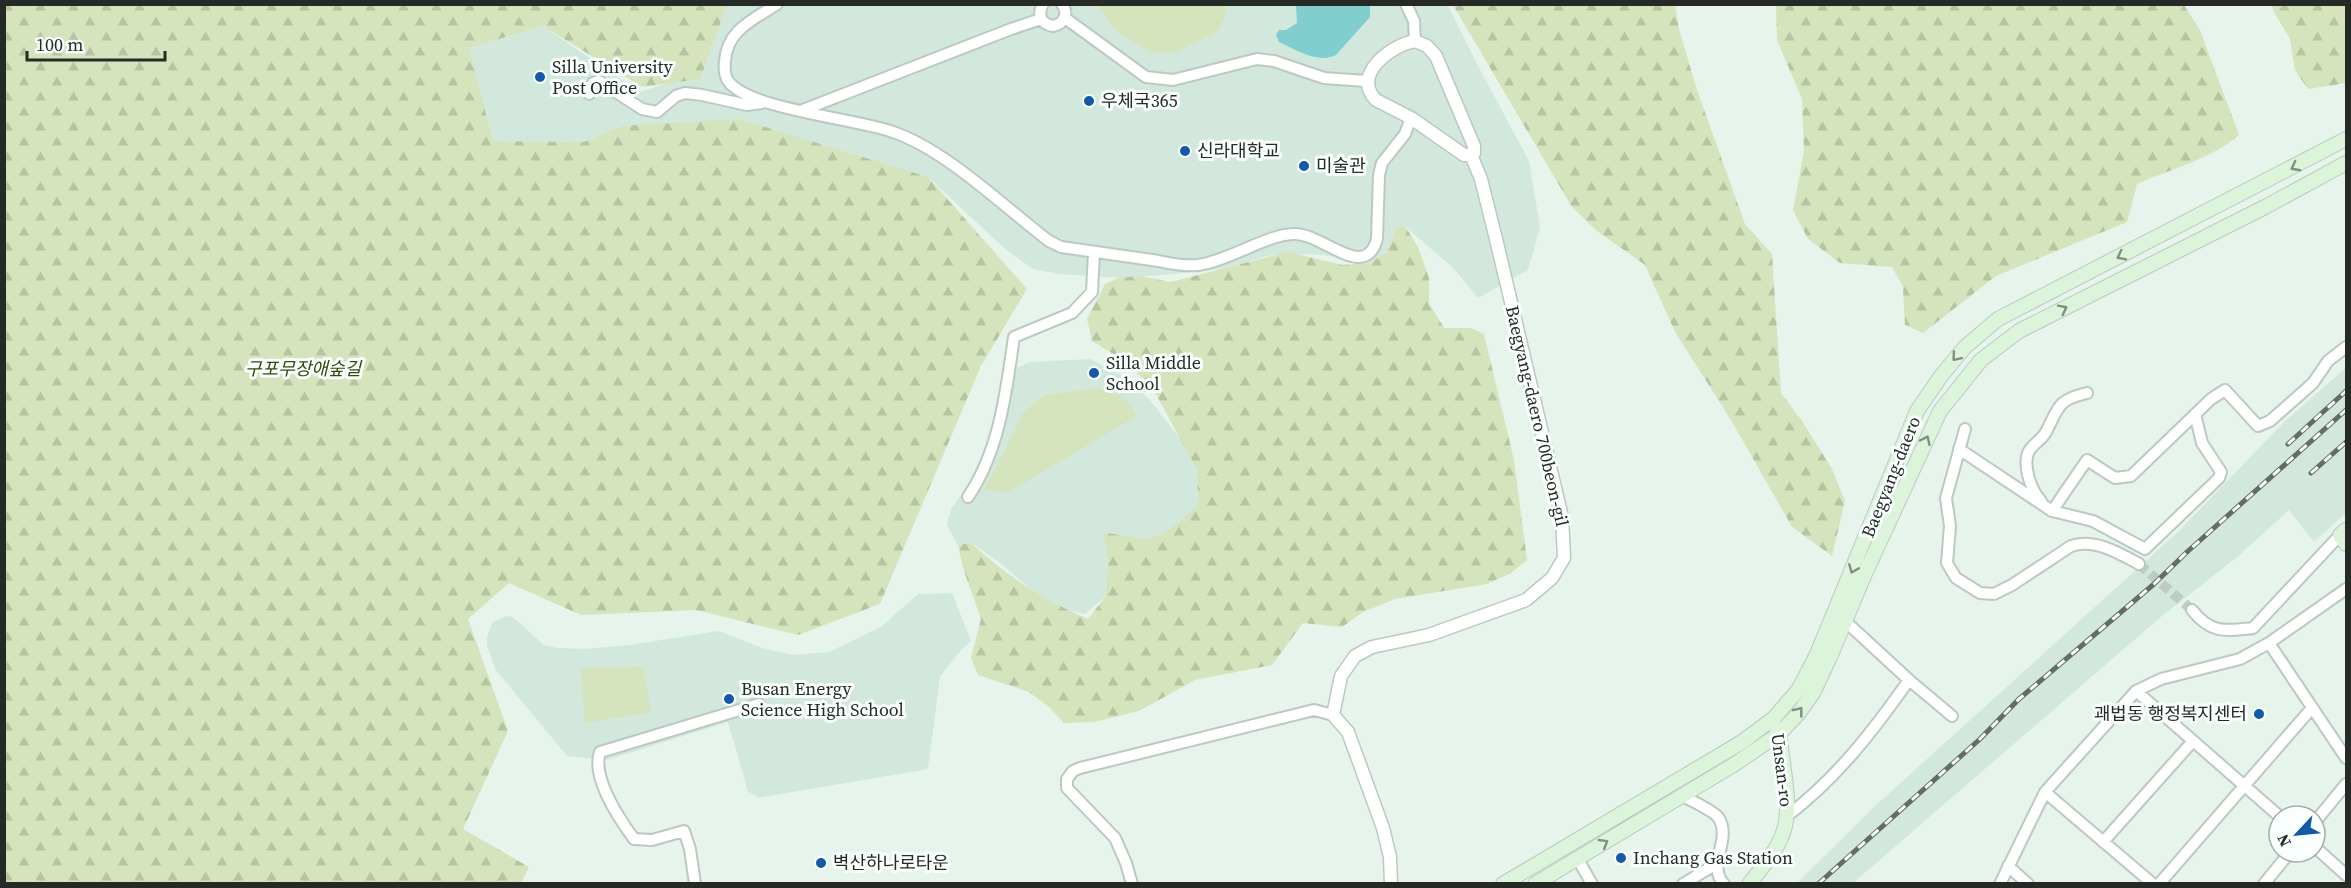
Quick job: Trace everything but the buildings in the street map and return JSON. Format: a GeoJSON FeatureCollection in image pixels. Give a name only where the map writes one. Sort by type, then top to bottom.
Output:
{"type":"FeatureCollection","features":[{"type":"Feature","properties":{"kind":"main road","name":"Baegyang-daero"},"geometry":{"type":"LineString","coordinates":[[1503,884],[1743,742],[1774,718],[1799,689],[1817,654],[1917,411],[1965,346],[1998,319],[2346,139]]}},
{"type":"Feature","properties":{"kind":"main road","name":"Baegyang-daero"},"geometry":{"type":"LineString","coordinates":[[1535,884],[1682,796],[1779,734],[1798,714],[1814,693],[1940,411],[1981,360],[2019,331],[2265,207],[2346,163]]}},
{"type":"Feature","properties":{"kind":"main road","name":"Unsan-ro"},"geometry":{"type":"LineString","coordinates":[[1749,884],[1777,846],[1786,828],[1789,805],[1779,734],[1774,718]]}},
{"type":"Feature","properties":{"kind":"street"},"geometry":{"type":"LineString","coordinates":[[777,4],[734,34],[726,49],[724,70],[730,83],[762,103],[893,132],[923,145],[950,163],[1048,241],[1061,247],[1197,265],[1295,233],[1322,241],[1346,255],[1360,258],[1369,256],[1375,249],[1377,239],[1379,175],[1382,163],[1405,134],[1411,118]]}},
{"type":"Feature","properties":{"kind":"street"},"geometry":{"type":"LineString","coordinates":[[1043,4],[1040,9],[1041,19],[1048,26],[1062,22],[1064,9]]}},
{"type":"Feature","properties":{"kind":"street"},"geometry":{"type":"LineString","coordinates":[[1406,4],[1413,21],[1415,40],[1403,43],[1370,70],[1366,81],[1369,93],[1376,100],[1411,118],[1464,155],[1471,156]]}},
{"type":"Feature","properties":{"kind":"street"},"geometry":{"type":"LineString","coordinates":[[1064,9],[1146,77],[1173,80],[1257,59],[1274,61],[1324,78],[1366,81]]}},
{"type":"Feature","properties":{"kind":"street"},"geometry":{"type":"LineString","coordinates":[[802,111],[1041,19]]}},
{"type":"Feature","properties":{"kind":"street","name":"Baegyang-daero 700beon-gil"},"geometry":{"type":"LineString","coordinates":[[1333,715],[1341,676],[1355,656],[1372,647],[1429,635],[1526,600],[1552,578],[1564,558],[1562,517],[1494,229],[1481,179],[1471,156],[1474,153],[1474,146],[1436,56],[1427,46],[1415,40]]}},
{"type":"Feature","properties":{"kind":"street"},"geometry":{"type":"LineString","coordinates":[[589,94],[593,82],[599,81],[642,109],[657,112],[676,96],[685,93],[747,105],[762,103]]}},
{"type":"Feature","properties":{"kind":"street"},"geometry":{"type":"LineString","coordinates":[[968,497],[993,447],[1008,382],[1014,337],[1072,313],[1092,292],[1094,252]]}},
{"type":"Feature","properties":{"kind":"street"},"geometry":{"type":"LineString","coordinates":[[2052,511],[2087,460],[2115,478],[2131,476],[2195,414],[2225,390],[2258,426],[2270,421],[2313,382],[2328,362],[2346,346]]}},
{"type":"Feature","properties":{"kind":"street"},"geometry":{"type":"LineString","coordinates":[[2052,511],[2038,498],[2031,484],[2026,467],[2028,452],[2042,438],[2053,414],[2063,402],[2087,393]]}},
{"type":"Feature","properties":{"kind":"street"},"geometry":{"type":"LineString","coordinates":[[1959,449],[2052,511],[2093,521],[2145,549],[2219,478],[2221,472],[2202,443],[2195,414]]}},
{"type":"Feature","properties":{"kind":"street"},"geometry":{"type":"LineString","coordinates":[[1965,429],[1946,498],[1950,526],[1947,563],[1956,578],[1980,592],[1994,594],[2079,543],[2108,549],[2139,564]]}},
{"type":"Feature","properties":{"kind":"street"},"geometry":{"type":"LineString","coordinates":[[2192,610],[2203,624],[2222,631],[2253,628],[2344,536]]}},
{"type":"Feature","properties":{"kind":"street"},"geometry":{"type":"LineString","coordinates":[[2000,884],[2045,792],[2136,691],[2160,679],[2240,658],[2269,644],[2346,589]]}},
{"type":"Feature","properties":{"kind":"street"},"geometry":{"type":"LineString","coordinates":[[1845,621],[1952,716]]}},
{"type":"Feature","properties":{"kind":"street"},"geometry":{"type":"LineString","coordinates":[[2269,644],[2346,758]]}},
{"type":"Feature","properties":{"kind":"street"},"geometry":{"type":"LineString","coordinates":[[1787,816],[1830,781],[1886,713],[1909,680]]}},
{"type":"Feature","properties":{"kind":"street"},"geometry":{"type":"LineString","coordinates":[[2136,691],[2267,805]]}},
{"type":"Feature","properties":{"kind":"street"},"geometry":{"type":"LineString","coordinates":[[695,884],[690,849],[684,831],[652,840],[634,839],[613,807],[599,768],[600,752],[759,705]]}},
{"type":"Feature","properties":{"kind":"street"},"geometry":{"type":"LineString","coordinates":[[2159,884],[2312,709]]}},
{"type":"Feature","properties":{"kind":"street"},"geometry":{"type":"LineString","coordinates":[[1132,884],[1115,838],[1099,819],[1070,794],[1066,782],[1070,774],[1080,768],[1314,710],[1333,715],[1348,732],[1380,817],[1390,857],[1391,884]]}},
{"type":"Feature","properties":{"kind":"street"},"geometry":{"type":"LineString","coordinates":[[2103,842],[2193,741]]}},
{"type":"Feature","properties":{"kind":"street"},"geometry":{"type":"LineString","coordinates":[[2327,807],[2346,784]]}},
{"type":"Feature","properties":{"kind":"street"},"geometry":{"type":"LineString","coordinates":[[2045,792],[2153,884]]}},
{"type":"Feature","properties":{"kind":"street"},"geometry":{"type":"LineString","coordinates":[[1682,796],[1717,816],[1724,836],[1716,868],[1724,884]]}},
{"type":"Feature","properties":{"kind":"street"},"geometry":{"type":"LineString","coordinates":[[1577,858],[1592,884]]}},
{"type":"Feature","properties":{"kind":"street"},"geometry":{"type":"LineString","coordinates":[[2327,858],[2346,875]]}},
{"type":"Feature","properties":{"kind":"street"},"geometry":{"type":"LineString","coordinates":[[1683,884],[1718,863]]}},
{"type":"Feature","properties":{"kind":"street"},"geometry":{"type":"LineString","coordinates":[[2264,884],[2280,864]]}},
{"type":"Feature","properties":{"kind":"street"},"geometry":{"type":"LineString","coordinates":[[2008,866],[2028,884]]}},
{"type":"Feature","properties":{"kind":"shaded area","name":"신라대학교"},"geometry":{"type":"Polygon","coordinates":[[[727,5],[1448,5],[1529,161],[1540,227],[1528,270],[1478,298],[1453,268],[1405,226],[1396,227],[1387,252],[1370,263],[1323,255],[1295,254],[1267,256],[1227,268],[1173,274],[1122,278],[1060,274],[1033,269],[1004,248],[928,177],[621,126],[584,142],[493,141],[468,48],[543,26],[640,92],[702,72],[727,5]]]}},
{"type":"Feature","properties":{"kind":"shaded area"},"geometry":{"type":"Polygon","coordinates":[[[1090,359],[1122,375],[1150,400],[1184,444],[1197,470],[1198,505],[1174,529],[1151,538],[1134,538],[1103,532],[1108,559],[1106,596],[1085,614],[1065,610],[1034,592],[999,562],[971,543],[958,545],[947,525],[951,509],[972,480],[986,447],[1004,373],[1031,362],[1090,359]]]}},
{"type":"Feature","properties":{"kind":"shaded area"},"geometry":{"type":"Polygon","coordinates":[[[2346,368],[2346,513],[2314,542],[2289,510],[2236,558],[2162,616],[1853,883],[1796,884],[1874,807],[2180,530],[2285,421],[2346,368]]]}},
{"type":"Feature","properties":{"kind":"shaded area","name":"Busan Energy Science High School"},"geometry":{"type":"Polygon","coordinates":[[[952,593],[971,641],[940,676],[928,769],[758,798],[748,791],[728,722],[607,760],[567,756],[496,670],[487,646],[487,636],[493,622],[507,616],[513,617],[544,645],[558,648],[584,649],[630,645],[718,631],[765,649],[794,655],[829,652],[881,627],[918,594],[952,593]]]}},
{"type":"Feature","properties":{"kind":"green space","name":"구포무장애숲길"},"geometry":{"type":"Polygon","coordinates":[[[5,4],[727,5],[700,79],[642,87],[543,26],[469,48],[493,141],[584,142],[621,126],[739,119],[928,177],[1027,289],[981,366],[880,604],[798,635],[696,610],[581,615],[509,583],[468,619],[508,731],[463,829],[529,867],[521,883],[5,883],[5,4]]]}},
{"type":"Feature","properties":{"kind":"green space"},"geometry":{"type":"Polygon","coordinates":[[[1098,5],[1224,5],[1227,13],[1216,33],[1177,52],[1152,53],[1115,31],[1098,5]]]}},
{"type":"Feature","properties":{"kind":"green space"},"geometry":{"type":"Polygon","coordinates":[[[1453,5],[1675,5],[1679,29],[1697,90],[1745,224],[1772,254],[1781,393],[1802,421],[1832,469],[1845,501],[1832,556],[1792,527],[1731,420],[1675,332],[1645,265],[1597,231],[1572,207],[1453,5]]]}},
{"type":"Feature","properties":{"kind":"green space"},"geometry":{"type":"Polygon","coordinates":[[[1776,5],[2184,5],[2200,30],[2239,135],[2216,151],[2137,184],[2127,222],[1996,276],[1923,333],[1905,325],[1903,287],[1892,267],[1840,263],[1808,239],[1793,210],[1804,151],[1802,99],[1777,40],[1776,5]]]}},
{"type":"Feature","properties":{"kind":"green space"},"geometry":{"type":"Polygon","coordinates":[[[2272,5],[2346,5],[2346,83],[2308,89],[2295,70],[2290,39],[2272,5]]]}},
{"type":"Feature","properties":{"kind":"green space"},"geometry":{"type":"Polygon","coordinates":[[[1405,226],[1418,247],[1429,278],[1429,303],[1444,328],[1471,328],[1484,334],[1514,460],[1527,560],[1511,573],[1487,584],[1395,599],[1363,612],[1342,627],[1303,623],[1272,665],[1195,680],[1139,711],[1094,722],[1064,723],[1049,707],[1029,692],[978,675],[971,658],[981,619],[963,568],[958,545],[971,543],[1026,586],[1088,619],[1106,596],[1108,559],[1103,532],[1146,538],[1156,536],[1175,526],[1198,504],[1197,470],[1152,387],[1123,360],[1092,341],[1087,319],[1105,284],[1118,278],[1140,276],[1171,282],[1288,252],[1343,265],[1370,263],[1387,252],[1396,227],[1405,226]]]}},
{"type":"Feature","properties":{"kind":"green space"},"geometry":{"type":"Polygon","coordinates":[[[1099,388],[1121,397],[1130,404],[1137,416],[1007,493],[984,489],[1023,412],[1045,395],[1099,388]]]}},
{"type":"Feature","properties":{"kind":"green space"},"geometry":{"type":"Polygon","coordinates":[[[643,667],[651,712],[585,723],[581,668],[643,667]]]}},
{"type":"Feature","properties":{"kind":"water"},"geometry":{"type":"Polygon","coordinates":[[[1296,5],[1370,5],[1370,17],[1336,55],[1315,57],[1279,42],[1276,35],[1279,30],[1286,30],[1297,23],[1296,5]]]}},
{"type":"Feature","properties":{"kind":"tunnel"},"geometry":{"type":"LineString","coordinates":[[2139,564],[2192,610]]}},
{"type":"Feature","properties":{"kind":"railway"},"geometry":{"type":"LineString","coordinates":[[2288,444],[2346,391]]}},
{"type":"Feature","properties":{"kind":"railway"},"geometry":{"type":"LineString","coordinates":[[1818,884],[1980,739],[2019,699],[2154,584],[2346,410]]}},
{"type":"Feature","properties":{"kind":"railway"},"geometry":{"type":"LineString","coordinates":[[2311,473],[2346,442]]}},
{"type":"Feature","properties":{"kind":"place","name":"Silla University Post Office"},"geometry":{"type":"Point","coordinates":[540,77]}},
{"type":"Feature","properties":{"kind":"place","name":"우체국365"},"geometry":{"type":"Point","coordinates":[1089,101]}},
{"type":"Feature","properties":{"kind":"place","name":"신라대학교"},"geometry":{"type":"Point","coordinates":[1185,151]}},
{"type":"Feature","properties":{"kind":"place","name":"미술관"},"geometry":{"type":"Point","coordinates":[1304,166]}},
{"type":"Feature","properties":{"kind":"place","name":"Silla Middle School"},"geometry":{"type":"Point","coordinates":[1094,373]}},
{"type":"Feature","properties":{"kind":"place","name":"Busan Energy Science High School"},"geometry":{"type":"Point","coordinates":[729,699]}},
{"type":"Feature","properties":{"kind":"place","name":"괘법동 행정복지센터"},"geometry":{"type":"Point","coordinates":[2259,714]}},
{"type":"Feature","properties":{"kind":"place","name":"Inchang Gas Station"},"geometry":{"type":"Point","coordinates":[1621,858]}},
{"type":"Feature","properties":{"kind":"place","name":"벽산하나로타운"},"geometry":{"type":"Point","coordinates":[821,863]}}]}
